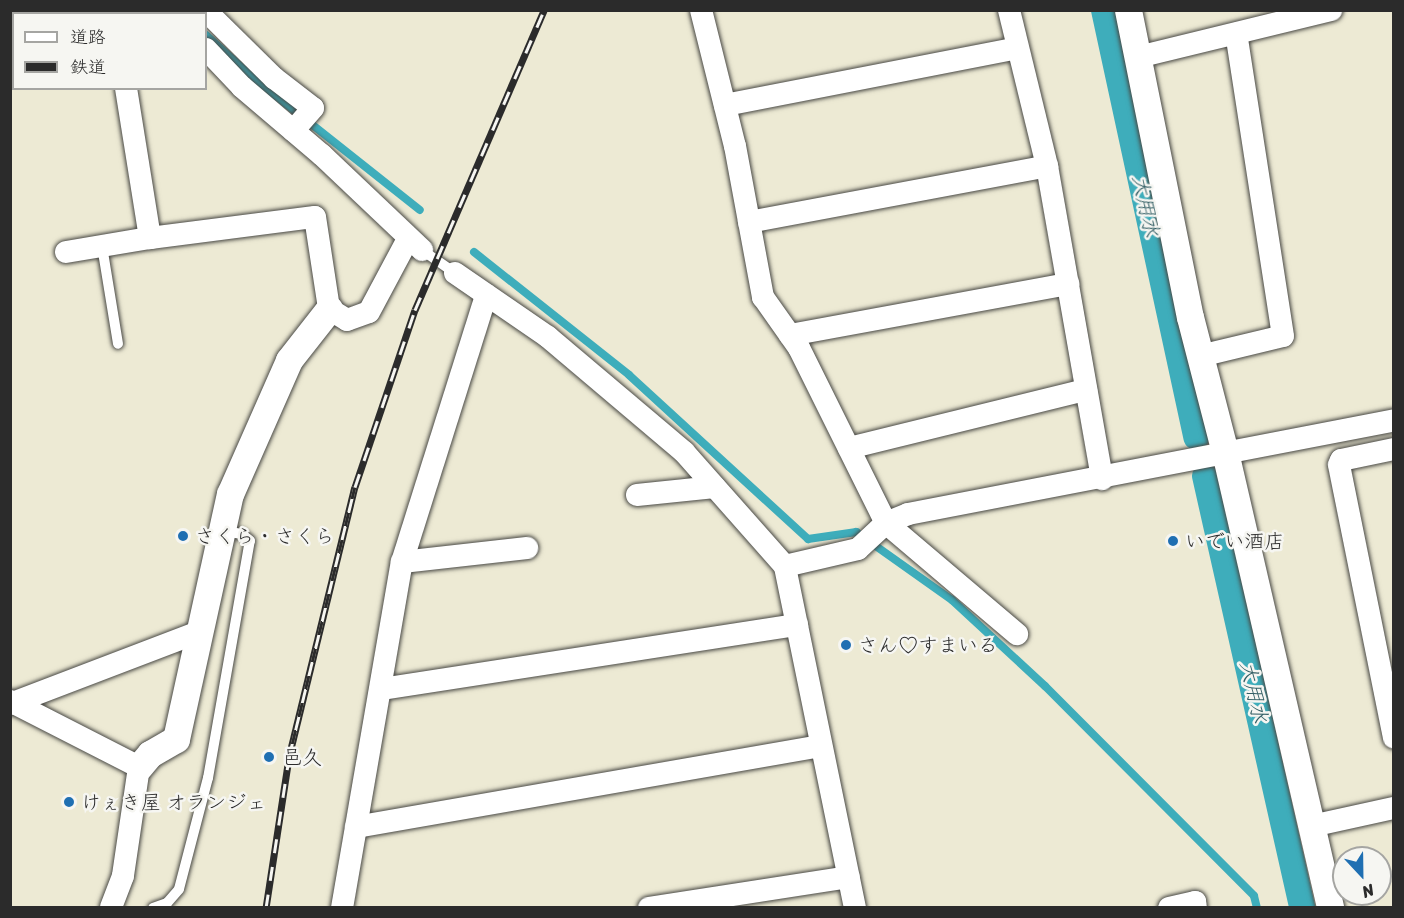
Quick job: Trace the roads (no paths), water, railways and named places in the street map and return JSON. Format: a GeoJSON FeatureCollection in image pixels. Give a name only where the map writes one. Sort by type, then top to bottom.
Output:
{"type":"FeatureCollection","features":[{"type":"Feature","properties":{"kind":"street"},"geometry":{"type":"LineString","coordinates":[[205,10],[274,78],[313,108],[299,124]]}},
{"type":"Feature","properties":{"kind":"street"},"geometry":{"type":"LineString","coordinates":[[701,10],[725,105],[763,297],[790,335],[886,523],[1017,634]]}},
{"type":"Feature","properties":{"kind":"street"},"geometry":{"type":"LineString","coordinates":[[1009,10],[1047,166],[1102,479]]}},
{"type":"Feature","properties":{"kind":"street"},"geometry":{"type":"LineString","coordinates":[[1128,10],[1200,356],[1225,452],[1330,908]]}},
{"type":"Feature","properties":{"kind":"street"},"geometry":{"type":"LineString","coordinates":[[1138,57],[1330,10]]}},
{"type":"Feature","properties":{"kind":"street"},"geometry":{"type":"LineString","coordinates":[[1200,356],[1283,336],[1236,34]]}},
{"type":"Feature","properties":{"kind":"street"},"geometry":{"type":"LineString","coordinates":[[725,105],[1018,48]]}},
{"type":"Feature","properties":{"kind":"street"},"geometry":{"type":"LineString","coordinates":[[207,50],[299,124],[322,155],[415,245],[369,312],[347,320],[329,309]]}},
{"type":"Feature","properties":{"kind":"street"},"geometry":{"type":"LineString","coordinates":[[126,90],[150,238]]}},
{"type":"Feature","properties":{"kind":"street"},"geometry":{"type":"LineString","coordinates":[[749,222],[1047,166]]}},
{"type":"Feature","properties":{"kind":"street"},"geometry":{"type":"LineString","coordinates":[[66,252],[150,238],[315,217],[329,309],[289,360],[230,494],[176,739],[150,754],[138,767],[123,876],[111,908]]}},
{"type":"Feature","properties":{"kind":"street"},"geometry":{"type":"LineString","coordinates":[[455,273],[548,337],[684,452],[785,566],[819,746],[855,908]]}},
{"type":"Feature","properties":{"kind":"street"},"geometry":{"type":"LineString","coordinates":[[790,335],[1068,284]]}},
{"type":"Feature","properties":{"kind":"street"},"geometry":{"type":"LineString","coordinates":[[342,908],[382,689],[402,562],[486,295]]}},
{"type":"Feature","properties":{"kind":"street"},"geometry":{"type":"LineString","coordinates":[[849,448],[1086,390]]}},
{"type":"Feature","properties":{"kind":"street"},"geometry":{"type":"LineString","coordinates":[[785,566],[858,549],[886,523],[908,514],[1102,479],[1225,452],[1394,420]]}},
{"type":"Feature","properties":{"kind":"street"},"geometry":{"type":"LineString","coordinates":[[1394,449],[1341,460],[1339,465],[1394,738]]}},
{"type":"Feature","properties":{"kind":"street"},"geometry":{"type":"LineString","coordinates":[[637,495],[715,487]]}},
{"type":"Feature","properties":{"kind":"street"},"geometry":{"type":"LineString","coordinates":[[402,562],[527,548]]}},
{"type":"Feature","properties":{"kind":"street"},"geometry":{"type":"LineString","coordinates":[[382,689],[797,625]]}},
{"type":"Feature","properties":{"kind":"street"},"geometry":{"type":"LineString","coordinates":[[12,703],[201,631]]}},
{"type":"Feature","properties":{"kind":"street"},"geometry":{"type":"LineString","coordinates":[[12,703],[138,767]]}},
{"type":"Feature","properties":{"kind":"street"},"geometry":{"type":"LineString","coordinates":[[357,827],[819,746]]}},
{"type":"Feature","properties":{"kind":"street"},"geometry":{"type":"LineString","coordinates":[[1312,826],[1394,808]]}},
{"type":"Feature","properties":{"kind":"street"},"geometry":{"type":"LineString","coordinates":[[649,908],[849,877]]}},
{"type":"Feature","properties":{"kind":"street"},"geometry":{"type":"LineString","coordinates":[[1169,908],[1195,902],[1196,908]]}},
{"type":"Feature","properties":{"kind":"lane"},"geometry":{"type":"LineString","coordinates":[[415,245],[455,273]]}},
{"type":"Feature","properties":{"kind":"lane"},"geometry":{"type":"LineString","coordinates":[[102,246],[118,344]]}},
{"type":"Feature","properties":{"kind":"lane"},"geometry":{"type":"LineString","coordinates":[[153,908],[167,903],[179,889],[208,778],[250,541],[242,534],[223,531]]}},
{"type":"Feature","properties":{"kind":"waterway","name":"大用水"},"geometry":{"type":"LineString","coordinates":[[1104,10],[1196,437]]}},
{"type":"Feature","properties":{"kind":"waterway"},"geometry":{"type":"LineString","coordinates":[[207,36],[252,77],[420,210]]}},
{"type":"Feature","properties":{"kind":"waterway"},"geometry":{"type":"LineString","coordinates":[[474,252],[629,375],[808,539],[856,532],[952,600],[1045,686],[1254,896],[1257,908]]}},
{"type":"Feature","properties":{"kind":"waterway","name":"大用水"},"geometry":{"type":"LineString","coordinates":[[1205,476],[1302,908]]}},
{"type":"Feature","properties":{"kind":"railway"},"geometry":{"type":"LineString","coordinates":[[266,908],[289,757],[355,487],[415,310],[544,10]]}},
{"type":"Feature","properties":{"kind":"place","name":"さくら・さくら"},"geometry":{"type":"Point","coordinates":[183,536]}},
{"type":"Feature","properties":{"kind":"place","name":"いでい酒店"},"geometry":{"type":"Point","coordinates":[1173,541]}},
{"type":"Feature","properties":{"kind":"place","name":"さん♡すまいる"},"geometry":{"type":"Point","coordinates":[846,645]}},
{"type":"Feature","properties":{"kind":"place","name":"邑久"},"geometry":{"type":"Point","coordinates":[269,757]}},
{"type":"Feature","properties":{"kind":"place","name":"けぇき屋 オランジェ"},"geometry":{"type":"Point","coordinates":[69,802]}}]}
